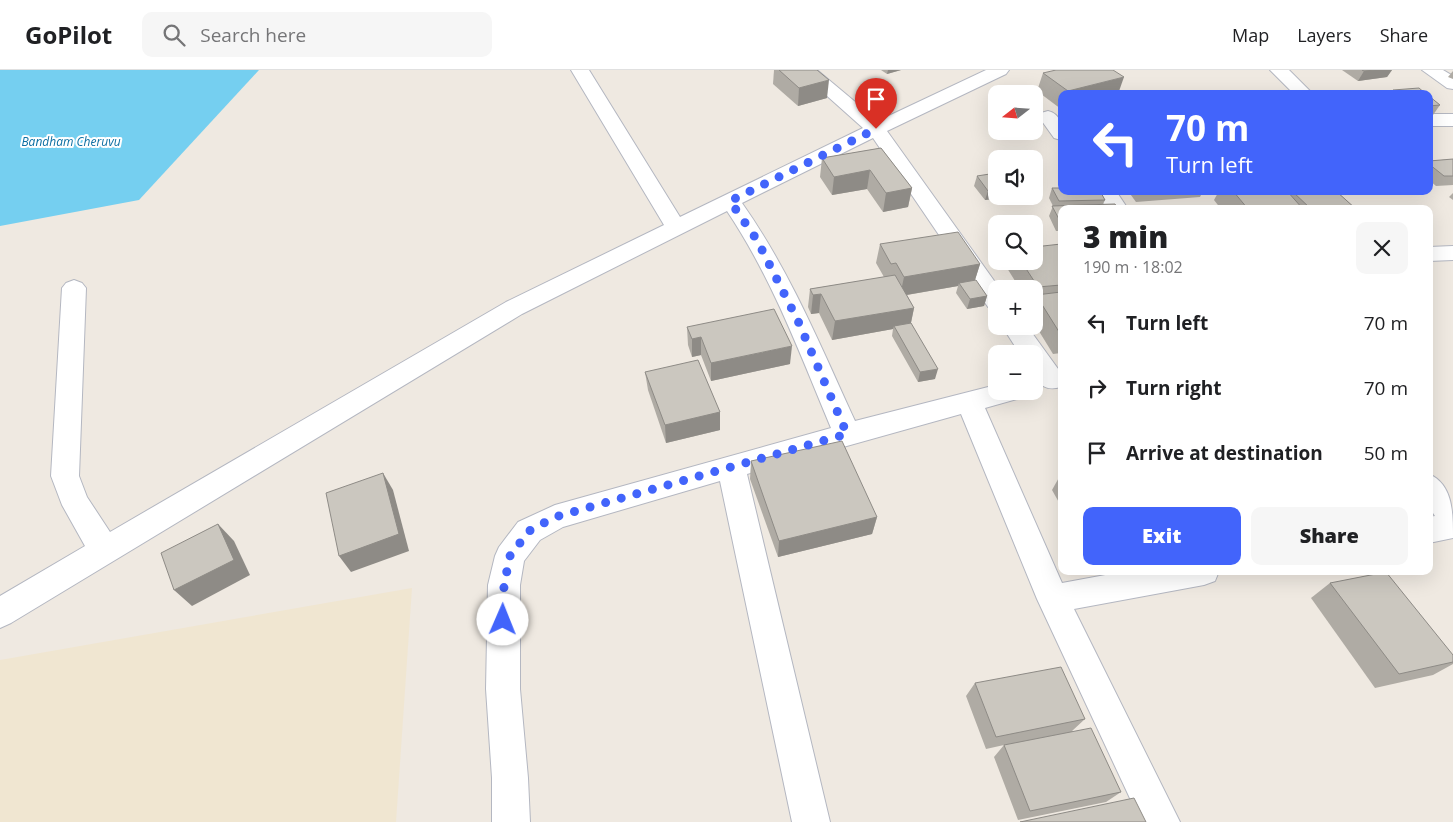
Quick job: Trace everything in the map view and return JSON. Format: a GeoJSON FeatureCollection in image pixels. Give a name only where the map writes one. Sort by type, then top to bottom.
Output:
{"type":"FeatureCollection","features":[{"type":"Feature","properties":{"kind":"street"},"geometry":{"type":"LineString","coordinates":[[580,70],[676,228]]}},
{"type":"Feature","properties":{"kind":"street"},"geometry":{"type":"LineString","coordinates":[[807,70],[876,129],[988,290]]}},
{"type":"Feature","properties":{"kind":"street"},"geometry":{"type":"LineString","coordinates":[[0,613],[514,308],[876,129],[1000,70]]}},
{"type":"Feature","properties":{"kind":"street"},"geometry":{"type":"LineString","coordinates":[[1279,70],[1300,90]]}},
{"type":"Feature","properties":{"kind":"street"},"geometry":{"type":"LineString","coordinates":[[1431,70],[1453,84]]}},
{"type":"Feature","properties":{"kind":"street"},"geometry":{"type":"LineString","coordinates":[[1048,117],[1058,130]]}},
{"type":"Feature","properties":{"kind":"street"},"geometry":{"type":"LineString","coordinates":[[1433,120],[1453,120]]}},
{"type":"Feature","properties":{"kind":"street"},"geometry":{"type":"LineString","coordinates":[[730,201],[757,240],[786,297],[847,434]]}},
{"type":"Feature","properties":{"kind":"street"},"geometry":{"type":"LineString","coordinates":[[1433,254],[1453,252]]}},
{"type":"Feature","properties":{"kind":"street"},"geometry":{"type":"LineString","coordinates":[[74,288],[65,476],[70,493],[79,511],[105,551]]}},
{"type":"Feature","properties":{"kind":"street"},"geometry":{"type":"LineString","coordinates":[[511,822],[510,778],[503,689],[504,585],[510,556],[529,531],[555,517],[847,434],[988,398]]}},
{"type":"Feature","properties":{"kind":"street"},"geometry":{"type":"LineString","coordinates":[[970,403],[1053,599],[1161,822]]}},
{"type":"Feature","properties":{"kind":"street"},"geometry":{"type":"LineString","coordinates":[[731,467],[811,822]]}},
{"type":"Feature","properties":{"kind":"street"},"geometry":{"type":"LineString","coordinates":[[1433,491],[1453,517]]}},
{"type":"Feature","properties":{"kind":"street"},"geometry":{"type":"LineString","coordinates":[[1433,529],[1453,525]]}},
{"type":"Feature","properties":{"kind":"street"},"geometry":{"type":"LineString","coordinates":[[1053,599],[1182,575]]}},
{"type":"Feature","properties":{"kind":"shaded area"},"geometry":{"type":"Polygon","coordinates":[[[412,588],[396,822],[0,822],[0,660],[412,588]]]}},
{"type":"Feature","properties":{"kind":"water","name":"Bandham Cheruvu"},"geometry":{"type":"Polygon","coordinates":[[[0,70],[259,70],[139,200],[0,226],[0,70]]]}},
{"type":"Feature","properties":{"kind":"building"},"geometry":{"type":"Polygon","coordinates":[[[779,70],[817,70],[829,80],[799,88],[779,70]]]}},
{"type":"Feature","properties":{"kind":"building"},"geometry":{"type":"Polygon","coordinates":[[[1056,70],[1113,70],[1124,77],[1067,90],[1043,73],[1056,70]]]}},
{"type":"Feature","properties":{"kind":"building"},"geometry":{"type":"Polygon","coordinates":[[[1419,88],[1421,90],[1393,90],[1419,88]]]}},
{"type":"Feature","properties":{"kind":"building"},"geometry":{"type":"Polygon","coordinates":[[[1433,99],[1440,105],[1433,106],[1433,99]]]}},
{"type":"Feature","properties":{"kind":"building"},"geometry":{"type":"Polygon","coordinates":[[[881,148],[912,188],[886,193],[870,170],[834,177],[822,158],[881,148]]]}},
{"type":"Feature","properties":{"kind":"building"},"geometry":{"type":"Polygon","coordinates":[[[1453,159],[1453,176],[1444,176],[1433,167],[1433,161],[1453,159]]]}},
{"type":"Feature","properties":{"kind":"building"},"geometry":{"type":"Polygon","coordinates":[[[988,174],[988,191],[977,176],[988,174]]]}},
{"type":"Feature","properties":{"kind":"building"},"geometry":{"type":"Polygon","coordinates":[[[1052,188],[1058,188],[1058,195],[1102,195],[1105,200],[1059,201],[1052,188]]]}},
{"type":"Feature","properties":{"kind":"building"},"geometry":{"type":"Polygon","coordinates":[[[1236,195],[1291,195],[1299,205],[1245,205],[1236,195]]]}},
{"type":"Feature","properties":{"kind":"building"},"geometry":{"type":"Polygon","coordinates":[[[1296,195],[1340,195],[1352,205],[1307,205],[1296,195]]]}},
{"type":"Feature","properties":{"kind":"building"},"geometry":{"type":"Polygon","coordinates":[[[1115,204],[1116,205],[1084,205],[1115,204]]]}},
{"type":"Feature","properties":{"kind":"building"},"geometry":{"type":"Polygon","coordinates":[[[1052,206],[1058,206],[1058,217],[1052,206]]]}},
{"type":"Feature","properties":{"kind":"building"},"geometry":{"type":"Polygon","coordinates":[[[958,232],[980,264],[904,277],[896,263],[891,264],[880,244],[958,232]]]}},
{"type":"Feature","properties":{"kind":"building"},"geometry":{"type":"Polygon","coordinates":[[[1058,244],[1058,285],[1043,287],[1043,280],[1033,280],[1027,270],[1043,270],[1043,246],[1058,244]]]}},
{"type":"Feature","properties":{"kind":"building"},"geometry":{"type":"Polygon","coordinates":[[[895,275],[914,308],[835,321],[821,294],[813,295],[810,289],[895,275]]]}},
{"type":"Feature","properties":{"kind":"building"},"geometry":{"type":"Polygon","coordinates":[[[976,280],[987,296],[970,299],[959,283],[976,280]]]}},
{"type":"Feature","properties":{"kind":"building"},"geometry":{"type":"Polygon","coordinates":[[[1058,292],[1058,330],[1043,306],[1043,294],[1058,292]]]}},
{"type":"Feature","properties":{"kind":"building"},"geometry":{"type":"Polygon","coordinates":[[[774,309],[792,346],[711,363],[701,337],[692,339],[687,327],[774,309]]]}},
{"type":"Feature","properties":{"kind":"building"},"geometry":{"type":"Polygon","coordinates":[[[911,323],[938,369],[920,372],[894,326],[911,323]]]}},
{"type":"Feature","properties":{"kind":"building"},"geometry":{"type":"Polygon","coordinates":[[[698,360],[720,412],[665,425],[645,372],[698,360]]]}},
{"type":"Feature","properties":{"kind":"building"},"geometry":{"type":"Polygon","coordinates":[[[842,441],[877,517],[779,541],[751,461],[842,441]]]}},
{"type":"Feature","properties":{"kind":"building"},"geometry":{"type":"Polygon","coordinates":[[[383,473],[399,534],[339,556],[326,493],[383,473]]]}},
{"type":"Feature","properties":{"kind":"building"},"geometry":{"type":"Polygon","coordinates":[[[218,524],[234,560],[174,590],[161,553],[218,524]]]}},
{"type":"Feature","properties":{"kind":"building"},"geometry":{"type":"Polygon","coordinates":[[[1371,575],[1388,575],[1453,655],[1453,662],[1399,674],[1330,583],[1371,575]]]}},
{"type":"Feature","properties":{"kind":"building"},"geometry":{"type":"Polygon","coordinates":[[[1061,667],[1085,719],[996,737],[975,683],[1061,667]]]}},
{"type":"Feature","properties":{"kind":"building"},"geometry":{"type":"Polygon","coordinates":[[[1091,728],[1121,792],[1030,811],[1004,745],[1091,728]]]}},
{"type":"Feature","properties":{"kind":"building"},"geometry":{"type":"Polygon","coordinates":[[[1134,798],[1146,822],[1020,822],[1134,798]]]}},
{"type":"Feature","properties":{"kind":"route"},"geometry":{"type":"LineString","coordinates":[[503,620],[504,585],[510,556],[529,531],[555,517],[847,434],[798,321],[757,240],[730,201],[876,129]]}}]}
